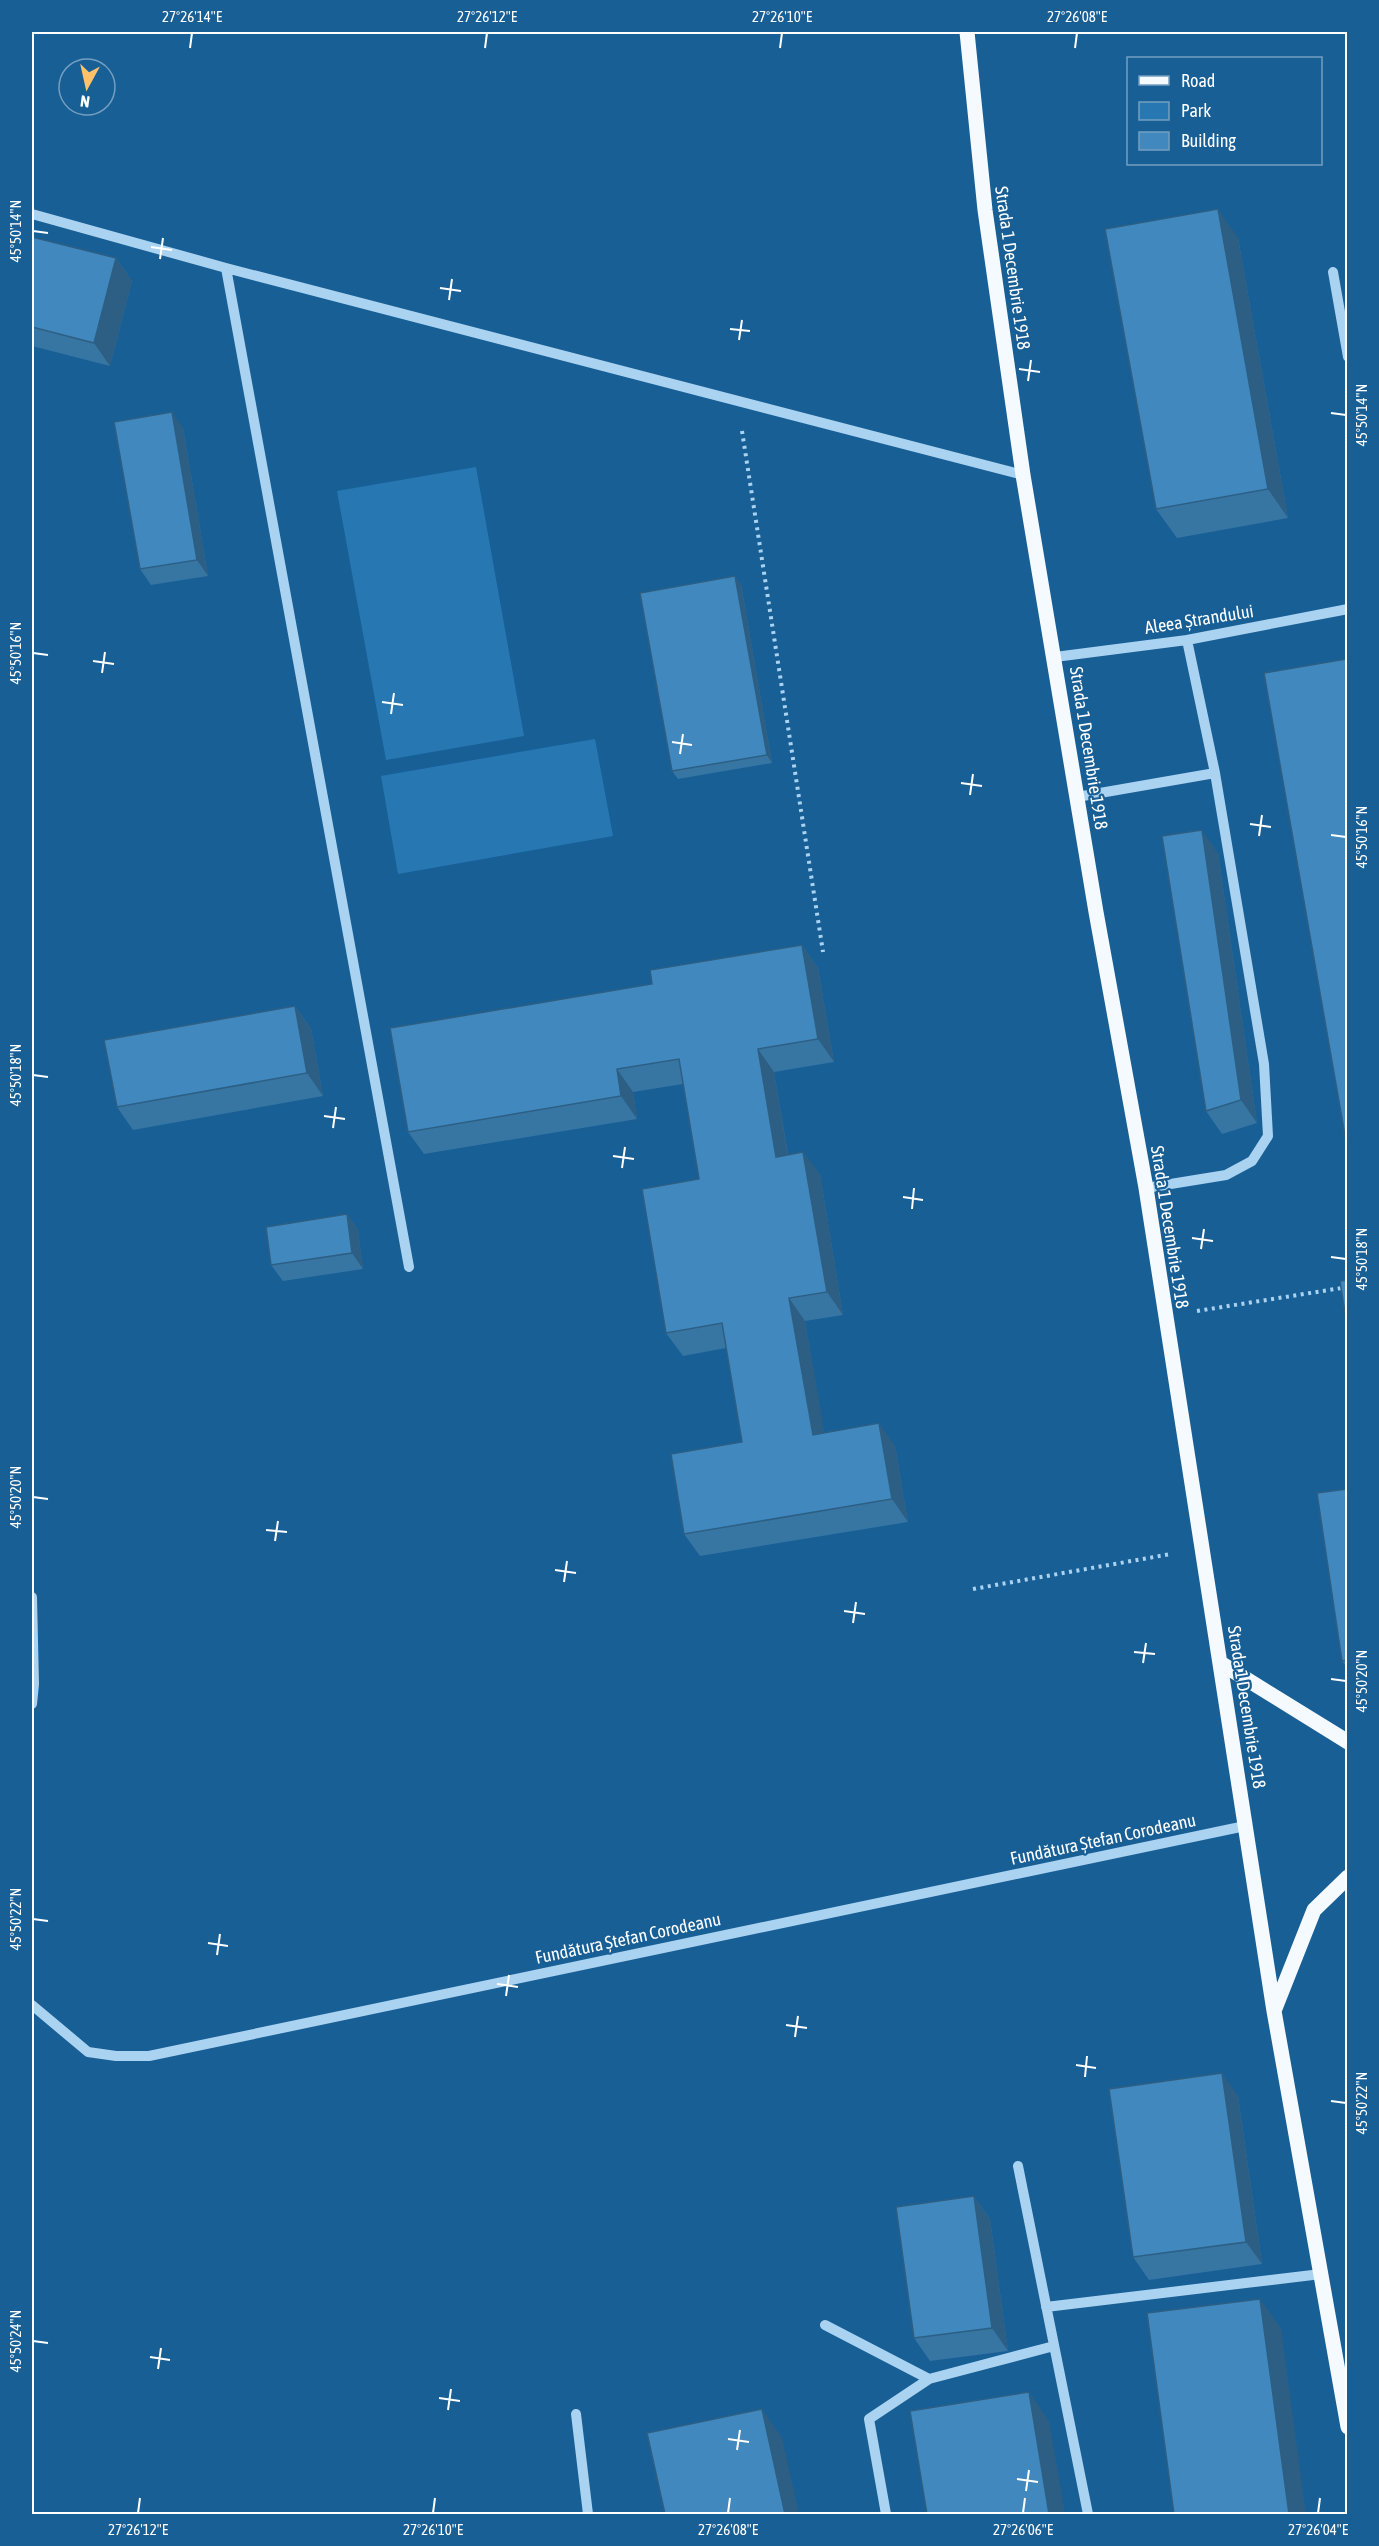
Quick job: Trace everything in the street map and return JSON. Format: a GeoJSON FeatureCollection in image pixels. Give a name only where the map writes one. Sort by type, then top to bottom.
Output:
{"type":"FeatureCollection","features":[{"type":"Feature","properties":{"kind":"main road","name":"Strada 1 Decembrie 1918"},"geometry":{"type":"LineString","coordinates":[[967,32],[985,210],[1023,475],[1146,1188],[1164,1316],[1222,1664],[1274,2011],[1347,2427]]}},
{"type":"Feature","properties":{"kind":"main road"},"geometry":{"type":"LineString","coordinates":[[1222,1664],[1347,1742]]}},
{"type":"Feature","properties":{"kind":"main road"},"geometry":{"type":"LineString","coordinates":[[1274,2011],[1314,1910],[1347,1877]]}},
{"type":"Feature","properties":{"kind":"street"},"geometry":{"type":"LineString","coordinates":[[32,214],[226,268],[1023,475]]}},
{"type":"Feature","properties":{"kind":"street"},"geometry":{"type":"LineString","coordinates":[[226,268],[409,1267]]}},
{"type":"Feature","properties":{"kind":"street"},"geometry":{"type":"LineString","coordinates":[[1333,272],[1347,357]]}},
{"type":"Feature","properties":{"kind":"street","name":"Aleea Ștrandului"},"geometry":{"type":"LineString","coordinates":[[1055,657],[1187,640],[1347,609]]}},
{"type":"Feature","properties":{"kind":"street"},"geometry":{"type":"LineString","coordinates":[[1146,1188],[1226,1174],[1252,1161],[1268,1136],[1263,1064],[1215,773],[1187,640]]}},
{"type":"Feature","properties":{"kind":"street"},"geometry":{"type":"LineString","coordinates":[[1077,797],[1215,773]]}},
{"type":"Feature","properties":{"kind":"street"},"geometry":{"type":"LineString","coordinates":[[32,1597],[34,1684],[32,1704]]}},
{"type":"Feature","properties":{"kind":"street","name":"Fundătura Ștefan Corodeanu"},"geometry":{"type":"LineString","coordinates":[[32,2005],[88,2052],[116,2056],[149,2056],[1245,1826]]}},
{"type":"Feature","properties":{"kind":"street"},"geometry":{"type":"LineString","coordinates":[[1018,2166],[1088,2514]]}},
{"type":"Feature","properties":{"kind":"street"},"geometry":{"type":"LineString","coordinates":[[1046,2307],[1321,2274]]}},
{"type":"Feature","properties":{"kind":"street"},"geometry":{"type":"LineString","coordinates":[[825,2325],[928,2379]]}},
{"type":"Feature","properties":{"kind":"street"},"geometry":{"type":"LineString","coordinates":[[886,2514],[869,2419],[928,2379],[1054,2346]]}},
{"type":"Feature","properties":{"kind":"street"},"geometry":{"type":"LineString","coordinates":[[576,2414],[588,2514]]}},
{"type":"Feature","properties":{"kind":"path"},"geometry":{"type":"LineString","coordinates":[[737,401],[823,952]]}},
{"type":"Feature","properties":{"kind":"path"},"geometry":{"type":"LineString","coordinates":[[1164,1316],[1347,1287]]}},
{"type":"Feature","properties":{"kind":"path"},"geometry":{"type":"LineString","coordinates":[[973,1589],[1202,1549]]}},
{"type":"Feature","properties":{"kind":"green space"},"geometry":{"type":"Polygon","coordinates":[[[476,467],[524,736],[386,760],[337,491],[476,467]]]}},
{"type":"Feature","properties":{"kind":"green space"},"geometry":{"type":"Polygon","coordinates":[[[595,739],[613,836],[398,874],[381,776],[595,739]]]}},
{"type":"Feature","properties":{"kind":"building"},"geometry":{"type":"Polygon","coordinates":[[[1218,209],[1268,489],[1156,509],[1105,229],[1218,209]]]}},
{"type":"Feature","properties":{"kind":"building"},"geometry":{"type":"Polygon","coordinates":[[[32,237],[116,258],[94,343],[32,327],[32,237]]]}},
{"type":"Feature","properties":{"kind":"building"},"geometry":{"type":"Polygon","coordinates":[[[172,412],[197,560],[140,569],[114,422],[172,412]]]}},
{"type":"Feature","properties":{"kind":"building"},"geometry":{"type":"Polygon","coordinates":[[[735,576],[767,755],[672,771],[640,593],[735,576]]]}},
{"type":"Feature","properties":{"kind":"building"},"geometry":{"type":"Polygon","coordinates":[[[1346,659],[1347,667],[1347,1147],[1264,673],[1346,659]]]}},
{"type":"Feature","properties":{"kind":"building"},"geometry":{"type":"Polygon","coordinates":[[[1202,830],[1241,1100],[1206,1111],[1162,836],[1202,830]]]}},
{"type":"Feature","properties":{"kind":"building"},"geometry":{"type":"Polygon","coordinates":[[[802,945],[818,1039],[758,1049],[776,1157],[803,1152],[827,1292],[789,1298],[813,1435],[879,1423],[892,1499],[684,1534],[671,1454],[742,1442],[722,1323],[666,1333],[642,1189],[699,1179],[679,1059],[617,1069],[621,1096],[408,1132],[390,1028],[652,984],[650,970],[802,945]]]}},
{"type":"Feature","properties":{"kind":"building"},"geometry":{"type":"Polygon","coordinates":[[[295,1006],[307,1073],[117,1107],[104,1040],[295,1006]]]}},
{"type":"Feature","properties":{"kind":"building"},"geometry":{"type":"Polygon","coordinates":[[[347,1214],[352,1253],[271,1265],[266,1227],[347,1214]]]}},
{"type":"Feature","properties":{"kind":"building"},"geometry":{"type":"Polygon","coordinates":[[[1347,1280],[1347,1326],[1340,1281],[1347,1280]]]}},
{"type":"Feature","properties":{"kind":"building"},"geometry":{"type":"Polygon","coordinates":[[[1347,1489],[1347,1660],[1342,1661],[1317,1493],[1347,1489]]]}},
{"type":"Feature","properties":{"kind":"building"},"geometry":{"type":"Polygon","coordinates":[[[1222,2073],[1246,2242],[1133,2257],[1109,2089],[1222,2073]]]}},
{"type":"Feature","properties":{"kind":"building"},"geometry":{"type":"Polygon","coordinates":[[[974,2196],[992,2328],[914,2338],[896,2207],[974,2196]]]}},
{"type":"Feature","properties":{"kind":"building"},"geometry":{"type":"Polygon","coordinates":[[[1260,2299],[1289,2514],[1174,2514],[1147,2313],[1260,2299]]]}},
{"type":"Feature","properties":{"kind":"building"},"geometry":{"type":"Polygon","coordinates":[[[1029,2392],[1049,2514],[927,2514],[910,2411],[1029,2392]]]}},
{"type":"Feature","properties":{"kind":"building"},"geometry":{"type":"Polygon","coordinates":[[[762,2409],[785,2514],[665,2514],[647,2433],[762,2409]]]}}]}
